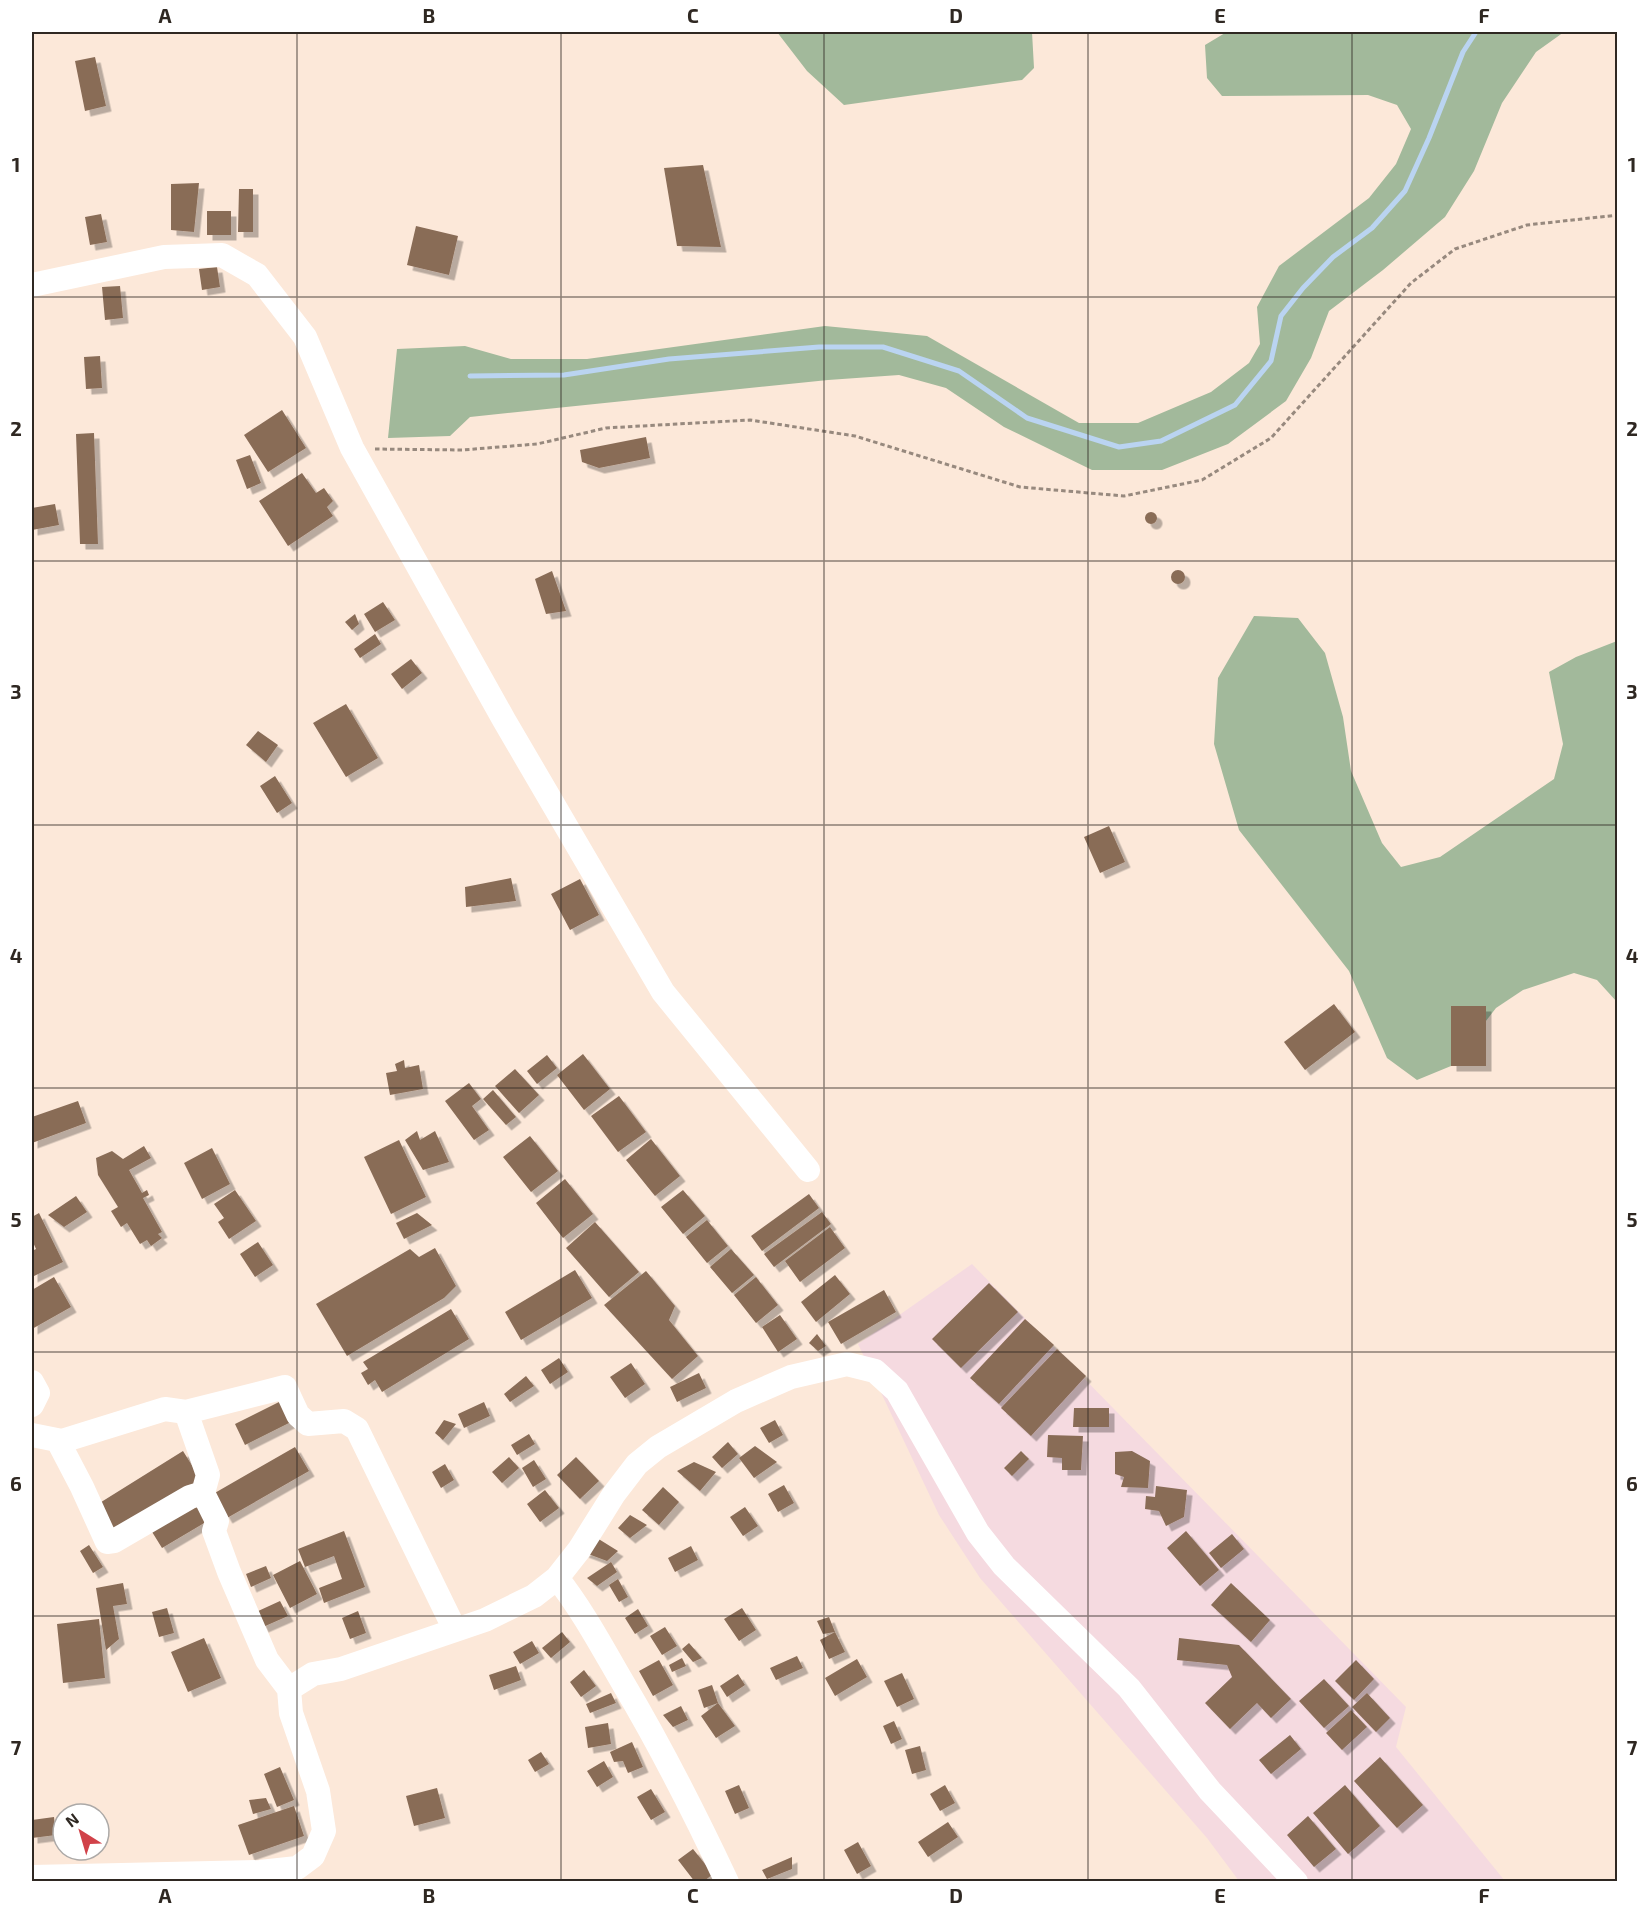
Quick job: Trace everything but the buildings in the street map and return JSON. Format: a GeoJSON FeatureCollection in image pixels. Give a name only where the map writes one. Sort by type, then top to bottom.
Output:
{"type":"FeatureCollection","features":[{"type":"Feature","properties":{"kind":"street"},"geometry":{"type":"LineString","coordinates":[[32,285],[164,257],[222,255],[257,275],[305,337],[352,448],[504,720],[663,993],[808,1170]]}},
{"type":"Feature","properties":{"kind":"street"},"geometry":{"type":"LineString","coordinates":[[289,1689],[313,1674],[341,1669],[485,1620],[534,1596],[557,1578],[579,1550],[614,1494],[637,1464],[658,1447],[736,1401],[791,1377],[847,1364],[875,1371],[897,1391],[978,1533],[1004,1566],[1129,1688],[1210,1791],[1296,1881]]}},
{"type":"Feature","properties":{"kind":"street"},"geometry":{"type":"LineString","coordinates":[[32,1382],[38,1393],[32,1405]]}},
{"type":"Feature","properties":{"kind":"street"},"geometry":{"type":"LineString","coordinates":[[32,1435],[58,1442],[165,1409],[186,1412],[285,1387],[298,1415],[308,1424],[344,1420],[357,1429],[455,1630]]}},
{"type":"Feature","properties":{"kind":"street"},"geometry":{"type":"LineString","coordinates":[[32,1877],[260,1872],[297,1868],[313,1856],[324,1831],[318,1791],[291,1713],[289,1689],[267,1660],[229,1572],[214,1531],[217,1521],[203,1493],[208,1475],[186,1412]]}},
{"type":"Feature","properties":{"kind":"street"},"geometry":{"type":"LineString","coordinates":[[58,1442],[107,1542],[114,1541],[190,1497],[203,1493]]}},
{"type":"Feature","properties":{"kind":"street"},"geometry":{"type":"LineString","coordinates":[[557,1578],[579,1606],[634,1701],[695,1812],[727,1881]]}},
{"type":"Feature","properties":{"kind":"path"},"geometry":{"type":"LineString","coordinates":[[352,448],[462,450],[537,444],[606,428],[750,420],[855,436],[1020,487],[1124,496],[1202,480],[1271,438],[1411,283],[1455,249],[1527,225],[1617,215]]}},
{"type":"Feature","properties":{"kind":"shaded area"},"geometry":{"type":"Polygon","coordinates":[[[972,1264],[1406,1707],[1396,1747],[1505,1881],[1239,1881],[1207,1838],[980,1578],[939,1515],[858,1344],[972,1264]]]}},
{"type":"Feature","properties":{"kind":"green space"},"geometry":{"type":"Polygon","coordinates":[[[777,32],[1032,32],[1034,68],[1022,80],[844,105],[807,71],[777,32]]]}},
{"type":"Feature","properties":{"kind":"green space"},"geometry":{"type":"Polygon","coordinates":[[[1564,32],[1536,52],[1502,103],[1474,171],[1445,217],[1383,270],[1329,311],[1311,358],[1286,401],[1228,444],[1162,470],[1092,470],[1004,427],[946,388],[899,375],[828,380],[470,417],[450,436],[388,438],[397,349],[465,346],[511,359],[587,359],[825,326],[927,336],[1079,423],[1138,423],[1211,392],[1249,363],[1260,344],[1257,307],[1279,266],[1369,198],[1396,164],[1411,129],[1397,105],[1368,95],[1222,96],[1207,78],[1205,45],[1225,33],[1564,32]]]}},
{"type":"Feature","properties":{"kind":"green space"},"geometry":{"type":"Polygon","coordinates":[[[1254,616],[1298,618],[1325,653],[1343,717],[1351,771],[1382,843],[1401,867],[1440,857],[1554,779],[1563,744],[1549,672],[1576,657],[1617,641],[1617,1002],[1597,980],[1574,973],[1523,990],[1496,1008],[1451,1066],[1417,1080],[1387,1058],[1349,971],[1239,830],[1214,744],[1218,678],[1254,616]]]}},
{"type":"Feature","properties":{"kind":"waterway"},"geometry":{"type":"LineString","coordinates":[[470,376],[564,375],[669,359],[819,347],[883,347],[959,371],[1027,418],[1119,447],[1161,441],[1235,405],[1271,361],[1281,316],[1303,288],[1333,257],[1372,228],[1405,191],[1463,52],[1476,32]]}}]}
